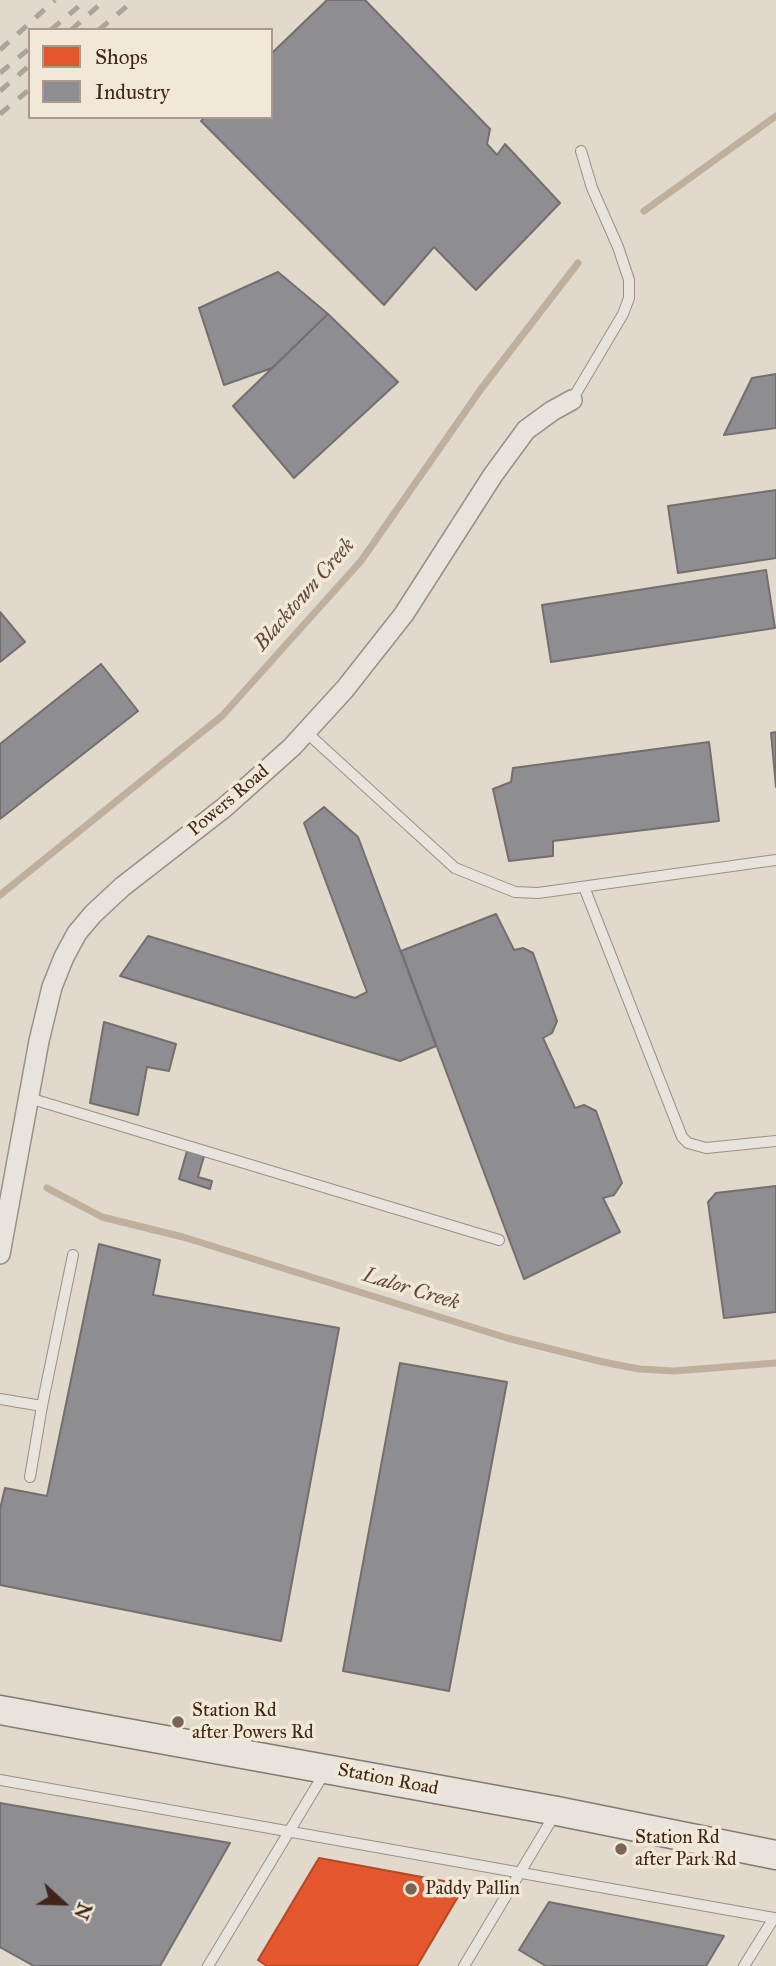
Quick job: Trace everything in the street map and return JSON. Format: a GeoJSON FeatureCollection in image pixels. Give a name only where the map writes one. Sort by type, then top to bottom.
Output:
{"type":"FeatureCollection","features":[{"type":"Feature","properties":{"kind":"main road","name":"Station Road"},"geometry":{"type":"LineString","coordinates":[[0,1710],[327,1768],[776,1855]]}},
{"type":"Feature","properties":{"kind":"street","name":"Powers Road"},"geometry":{"type":"LineString","coordinates":[[0,1254],[52,987],[77,933],[122,887],[225,807],[306,732],[345,689],[404,614],[493,475],[526,430],[572,400]]}},
{"type":"Feature","properties":{"kind":"lane"},"geometry":{"type":"LineString","coordinates":[[572,400],[624,314],[629,298],[629,280],[618,247],[592,188],[581,151]]}},
{"type":"Feature","properties":{"kind":"lane"},"geometry":{"type":"LineString","coordinates":[[306,732],[455,868],[515,892],[538,893],[776,860]]}},
{"type":"Feature","properties":{"kind":"lane"},"geometry":{"type":"LineString","coordinates":[[584,887],[682,1137],[688,1143],[706,1148],[776,1141]]}},
{"type":"Feature","properties":{"kind":"lane"},"geometry":{"type":"LineString","coordinates":[[29,1097],[499,1240]]}},
{"type":"Feature","properties":{"kind":"lane"},"geometry":{"type":"LineString","coordinates":[[30,1477],[73,1255]]}},
{"type":"Feature","properties":{"kind":"lane"},"geometry":{"type":"LineString","coordinates":[[0,1399],[42,1406]]}},
{"type":"Feature","properties":{"kind":"lane"},"geometry":{"type":"LineString","coordinates":[[208,1966],[327,1768]]}},
{"type":"Feature","properties":{"kind":"lane"},"geometry":{"type":"LineString","coordinates":[[0,1780],[774,1918],[744,1966]]}},
{"type":"Feature","properties":{"kind":"lane"},"geometry":{"type":"LineString","coordinates":[[464,1966],[557,1811]]}},
{"type":"Feature","properties":{"kind":"building: Shops"},"geometry":{"type":"Polygon","coordinates":[[[319,1858],[465,1885],[417,1966],[267,1966],[258,1960],[319,1858]]]}},
{"type":"Feature","properties":{"kind":"building: Industry"},"geometry":{"type":"Polygon","coordinates":[[[327,0],[365,0],[490,129],[487,144],[497,155],[505,144],[560,203],[476,290],[434,247],[384,305],[201,121],[273,119],[273,52],[327,0]]]}},
{"type":"Feature","properties":{"kind":"building: Industry"},"geometry":{"type":"Polygon","coordinates":[[[278,272],[328,314],[272,368],[224,385],[199,308],[278,272]]]}},
{"type":"Feature","properties":{"kind":"building: Industry"},"geometry":{"type":"Polygon","coordinates":[[[328,314],[398,382],[294,478],[233,406],[328,314]]]}},
{"type":"Feature","properties":{"kind":"building: Industry"},"geometry":{"type":"Polygon","coordinates":[[[776,374],[776,428],[724,435],[752,378],[776,374]]]}},
{"type":"Feature","properties":{"kind":"building: Industry"},"geometry":{"type":"Polygon","coordinates":[[[776,490],[776,558],[678,573],[668,506],[776,490]]]}},
{"type":"Feature","properties":{"kind":"building: Industry"},"geometry":{"type":"Polygon","coordinates":[[[766,570],[775,628],[551,662],[542,605],[766,570]]]}},
{"type":"Feature","properties":{"kind":"building: Industry"},"geometry":{"type":"Polygon","coordinates":[[[0,612],[25,642],[0,662],[0,612]]]}},
{"type":"Feature","properties":{"kind":"building: Industry"},"geometry":{"type":"Polygon","coordinates":[[[101,664],[138,711],[0,819],[0,744],[101,664]]]}},
{"type":"Feature","properties":{"kind":"building: Industry"},"geometry":{"type":"Polygon","coordinates":[[[776,732],[776,787],[771,733],[776,732]]]}},
{"type":"Feature","properties":{"kind":"building: Industry"},"geometry":{"type":"Polygon","coordinates":[[[709,742],[719,821],[553,841],[553,856],[509,861],[493,789],[511,782],[513,768],[709,742]]]}},
{"type":"Feature","properties":{"kind":"building: Industry"},"geometry":{"type":"Polygon","coordinates":[[[324,807],[358,837],[436,1046],[400,1061],[120,976],[148,936],[355,998],[367,992],[304,823],[324,807]]]}},
{"type":"Feature","properties":{"kind":"building: Industry"},"geometry":{"type":"Polygon","coordinates":[[[496,914],[514,950],[523,948],[533,953],[557,1021],[552,1033],[543,1038],[575,1108],[584,1105],[596,1111],[622,1183],[614,1195],[603,1198],[620,1232],[524,1279],[401,951],[496,914]]]}},
{"type":"Feature","properties":{"kind":"building: Industry"},"geometry":{"type":"Polygon","coordinates":[[[104,1022],[176,1044],[169,1071],[147,1067],[138,1115],[90,1103],[104,1022]]]}},
{"type":"Feature","properties":{"kind":"building: Industry"},"geometry":{"type":"Polygon","coordinates":[[[187,1151],[204,1156],[198,1177],[212,1181],[210,1189],[179,1179],[187,1151]]]}},
{"type":"Feature","properties":{"kind":"building: Industry"},"geometry":{"type":"Polygon","coordinates":[[[776,1186],[776,1312],[724,1318],[708,1202],[716,1193],[776,1186]]]}},
{"type":"Feature","properties":{"kind":"building: Industry"},"geometry":{"type":"Polygon","coordinates":[[[99,1244],[160,1260],[153,1295],[339,1328],[281,1641],[0,1585],[0,1509],[5,1488],[47,1496],[99,1244]]]}},
{"type":"Feature","properties":{"kind":"building: Industry"},"geometry":{"type":"Polygon","coordinates":[[[400,1363],[507,1382],[449,1691],[343,1671],[400,1363]]]}},
{"type":"Feature","properties":{"kind":"building: Industry"},"geometry":{"type":"Polygon","coordinates":[[[0,1803],[230,1843],[160,1966],[34,1966],[0,1947],[0,1803]]]}},
{"type":"Feature","properties":{"kind":"building: Industry"},"geometry":{"type":"Polygon","coordinates":[[[549,1902],[724,1936],[706,1966],[546,1966],[519,1950],[549,1902]]]}},
{"type":"Feature","properties":{"kind":"waterway","name":"Blacktown Creek"},"geometry":{"type":"LineString","coordinates":[[644,211],[776,116]]}},
{"type":"Feature","properties":{"kind":"waterway","name":"Blacktown Creek"},"geometry":{"type":"LineString","coordinates":[[0,895],[222,716],[361,561],[481,389],[578,263]]}},
{"type":"Feature","properties":{"kind":"waterway","name":"Lalor Creek"},"geometry":{"type":"LineString","coordinates":[[47,1188],[102,1217],[183,1237],[507,1338],[603,1362],[639,1369],[674,1371],[776,1363]]}},
{"type":"Feature","properties":{"kind":"railway"},"geometry":{"type":"LineString","coordinates":[[0,50],[55,0]]}},
{"type":"Feature","properties":{"kind":"railway"},"geometry":{"type":"LineString","coordinates":[[53,28],[86,0]]}},
{"type":"Feature","properties":{"kind":"railway"},"geometry":{"type":"LineString","coordinates":[[73,28],[105,0]]}},
{"type":"Feature","properties":{"kind":"railway"},"geometry":{"type":"LineString","coordinates":[[101,28],[134,0]]}},
{"type":"Feature","properties":{"kind":"railway"},"geometry":{"type":"LineString","coordinates":[[0,73],[28,50]]}},
{"type":"Feature","properties":{"kind":"railway"},"geometry":{"type":"LineString","coordinates":[[0,91],[28,67]]}},
{"type":"Feature","properties":{"kind":"railway"},"geometry":{"type":"LineString","coordinates":[[0,114],[28,91]]}},
{"type":"Feature","properties":{"kind":"place","name":"Station Rd after Powers Rd"},"geometry":{"type":"Point","coordinates":[178,1722]}},
{"type":"Feature","properties":{"kind":"place","name":"Station Rd after Park Rd"},"geometry":{"type":"Point","coordinates":[621,1849]}},
{"type":"Feature","properties":{"kind":"place","name":"Paddy Pallin"},"geometry":{"type":"Point","coordinates":[411,1889]}}]}
